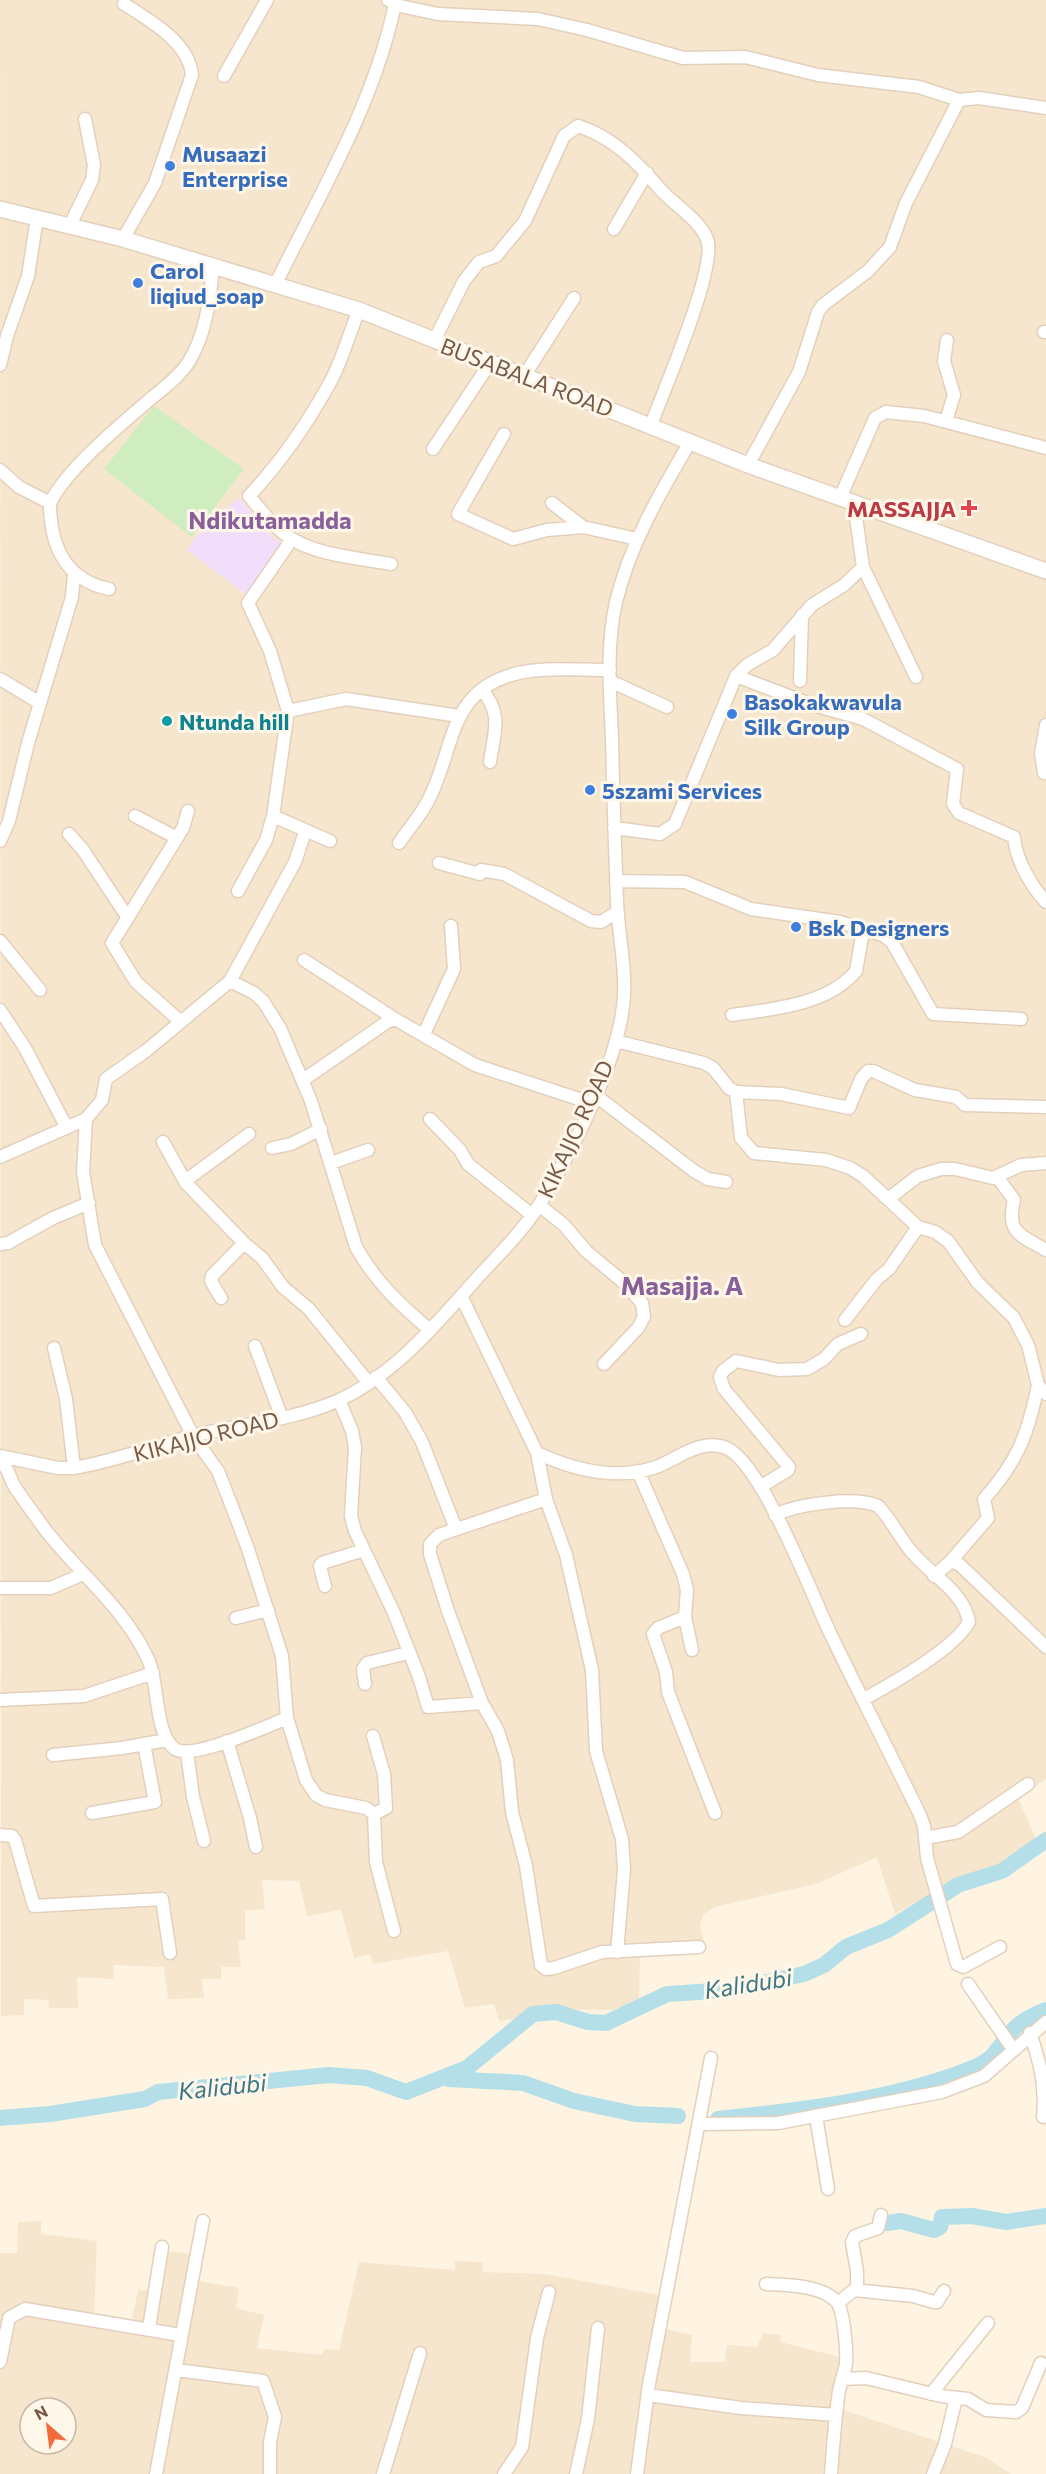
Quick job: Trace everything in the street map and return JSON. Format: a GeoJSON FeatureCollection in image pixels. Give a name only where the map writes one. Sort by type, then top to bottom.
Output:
{"type":"FeatureCollection","features":[{"type":"Feature","properties":{"kind":"street"},"geometry":{"type":"LineString","coordinates":[[224,76],[267,0]]}},
{"type":"Feature","properties":{"kind":"street"},"geometry":{"type":"LineString","coordinates":[[276,283],[353,131],[390,30],[392,2],[438,14],[538,19],[587,30],[683,58],[745,57],[818,75],[919,87],[959,100],[996,100],[1046,108]]}},
{"type":"Feature","properties":{"kind":"street"},"geometry":{"type":"LineString","coordinates":[[123,239],[154,183],[192,75],[187,57],[161,28],[124,4]]}},
{"type":"Feature","properties":{"kind":"street"},"geometry":{"type":"LineString","coordinates":[[748,465],[799,372],[818,312],[823,304],[868,271],[890,247],[906,202],[923,174],[944,125],[959,100]]}},
{"type":"Feature","properties":{"kind":"street"},"geometry":{"type":"LineString","coordinates":[[69,227],[92,180],[94,165],[85,119]]}},
{"type":"Feature","properties":{"kind":"street"},"geometry":{"type":"LineString","coordinates":[[434,340],[464,281],[479,262],[496,256],[525,220],[564,136],[578,126],[598,134],[633,157],[672,202],[698,224],[707,239],[709,252],[701,288],[651,425]]}},
{"type":"Feature","properties":{"kind":"street"},"geometry":{"type":"LineString","coordinates":[[614,229],[647,173]]}},
{"type":"Feature","properties":{"kind":"street","name":"BUSABALA ROAD"},"geometry":{"type":"LineString","coordinates":[[0,209],[123,239],[213,267],[276,283],[358,310],[748,465],[1046,571]]}},
{"type":"Feature","properties":{"kind":"street"},"geometry":{"type":"LineString","coordinates":[[0,365],[6,336],[28,276],[37,218]]}},
{"type":"Feature","properties":{"kind":"street"},"geometry":{"type":"LineString","coordinates":[[109,589],[85,582],[74,574],[61,555],[52,532],[50,503],[77,468],[114,430],[172,381],[188,363],[206,321],[213,267]]}},
{"type":"Feature","properties":{"kind":"street"},"geometry":{"type":"LineString","coordinates":[[524,376],[574,298]]}},
{"type":"Feature","properties":{"kind":"street"},"geometry":{"type":"LineString","coordinates":[[358,310],[333,377],[274,470],[249,496],[269,519],[292,539],[308,546],[391,564]]}},
{"type":"Feature","properties":{"kind":"street"},"geometry":{"type":"LineString","coordinates":[[946,421],[954,395],[944,361],[947,340]]}},
{"type":"Feature","properties":{"kind":"street"},"geometry":{"type":"LineString","coordinates":[[433,449],[490,363]]}},
{"type":"Feature","properties":{"kind":"street"},"geometry":{"type":"LineString","coordinates":[[916,677],[863,567],[847,501],[875,418],[886,412],[946,421],[1046,448]]}},
{"type":"Feature","properties":{"kind":"street"},"geometry":{"type":"LineString","coordinates":[[504,434],[458,514],[513,539],[547,530],[583,527],[637,539]]}},
{"type":"Feature","properties":{"kind":"street","name":"KIKAJJO ROAD"},"geometry":{"type":"LineString","coordinates":[[0,1458],[58,1468],[74,1468],[193,1436],[282,1418],[339,1400],[372,1379],[430,1330],[536,1210],[593,1099],[616,1041],[624,997],[624,960],[617,912],[610,676],[616,602],[637,539],[651,509],[690,442]]}},
{"type":"Feature","properties":{"kind":"street"},"geometry":{"type":"LineString","coordinates":[[0,470],[19,488],[50,503]]}},
{"type":"Feature","properties":{"kind":"street"},"geometry":{"type":"LineString","coordinates":[[552,503],[583,527]]}},
{"type":"Feature","properties":{"kind":"street"},"geometry":{"type":"LineString","coordinates":[[238,891],[266,840],[273,816],[288,711],[270,651],[248,603],[292,539]]}},
{"type":"Feature","properties":{"kind":"street"},"geometry":{"type":"LineString","coordinates":[[615,828],[660,834],[675,824],[736,676],[747,665],[773,650],[802,615],[863,567]]}},
{"type":"Feature","properties":{"kind":"street"},"geometry":{"type":"LineString","coordinates":[[0,841],[9,821],[28,743],[72,597],[74,574]]}},
{"type":"Feature","properties":{"kind":"street"},"geometry":{"type":"LineString","coordinates":[[800,681],[802,615]]}},
{"type":"Feature","properties":{"kind":"street"},"geometry":{"type":"LineString","coordinates":[[399,843],[430,798],[449,737],[459,716],[482,690],[501,679],[539,670],[610,676],[667,707]]}},
{"type":"Feature","properties":{"kind":"street"},"geometry":{"type":"LineString","coordinates":[[736,676],[813,705],[863,719],[957,769],[953,804],[959,813],[1014,837],[1030,882],[1046,902]]}},
{"type":"Feature","properties":{"kind":"street"},"geometry":{"type":"LineString","coordinates":[[0,679],[40,703]]}},
{"type":"Feature","properties":{"kind":"street"},"geometry":{"type":"LineString","coordinates":[[482,690],[493,702],[497,714],[490,762]]}},
{"type":"Feature","properties":{"kind":"street"},"geometry":{"type":"LineString","coordinates":[[288,711],[346,699],[459,716]]}},
{"type":"Feature","properties":{"kind":"street"},"geometry":{"type":"LineString","coordinates":[[1044,773],[1041,753],[1046,725]]}},
{"type":"Feature","properties":{"kind":"street"},"geometry":{"type":"LineString","coordinates":[[181,1022],[136,982],[112,943],[183,828],[188,811]]}},
{"type":"Feature","properties":{"kind":"street"},"geometry":{"type":"LineString","coordinates":[[135,816],[177,838]]}},
{"type":"Feature","properties":{"kind":"street"},"geometry":{"type":"LineString","coordinates":[[273,816],[330,841]]}},
{"type":"Feature","properties":{"kind":"street"},"geometry":{"type":"LineString","coordinates":[[0,1157],[86,1119],[102,1101],[106,1079],[230,981],[295,862],[305,832]]}},
{"type":"Feature","properties":{"kind":"street"},"geometry":{"type":"LineString","coordinates":[[69,834],[83,850],[128,918]]}},
{"type":"Feature","properties":{"kind":"street"},"geometry":{"type":"LineString","coordinates":[[439,863],[480,874],[482,870],[504,874],[591,921],[601,922],[617,912]]}},
{"type":"Feature","properties":{"kind":"street"},"geometry":{"type":"LineString","coordinates":[[616,881],[685,882],[751,909],[840,922],[890,939],[933,1014],[1021,1019]]}},
{"type":"Feature","properties":{"kind":"street"},"geometry":{"type":"LineString","coordinates":[[424,1034],[454,969],[451,926]]}},
{"type":"Feature","properties":{"kind":"street"},"geometry":{"type":"LineString","coordinates":[[732,1015],[797,1005],[835,988],[856,971],[863,931]]}},
{"type":"Feature","properties":{"kind":"street"},"geometry":{"type":"LineString","coordinates":[[0,941],[40,990]]}},
{"type":"Feature","properties":{"kind":"street"},"geometry":{"type":"LineString","coordinates":[[304,960],[395,1019],[475,1065],[593,1099],[694,1171],[708,1179],[726,1182]]}},
{"type":"Feature","properties":{"kind":"street"},"geometry":{"type":"LineString","coordinates":[[230,981],[254,993],[263,1001],[280,1028],[321,1129],[356,1247],[367,1267],[395,1301],[430,1330]]}},
{"type":"Feature","properties":{"kind":"street"},"geometry":{"type":"LineString","coordinates":[[0,1010],[25,1048],[67,1128]]}},
{"type":"Feature","properties":{"kind":"street"},"geometry":{"type":"LineString","coordinates":[[303,1080],[387,1022],[395,1019]]}},
{"type":"Feature","properties":{"kind":"street"},"geometry":{"type":"LineString","coordinates":[[616,1041],[704,1063],[713,1068],[729,1088],[736,1092],[781,1094],[849,1108],[861,1079],[868,1071],[873,1071],[915,1090],[952,1096],[973,1106],[1046,1107]]}},
{"type":"Feature","properties":{"kind":"street"},"geometry":{"type":"LineString","coordinates":[[736,1092],[741,1138],[754,1153],[838,1163],[864,1176],[918,1227],[935,1232],[948,1241],[978,1283],[1014,1318],[1028,1345],[1042,1390],[1029,1428],[1013,1461],[984,1499],[988,1518],[951,1561],[934,1576]]}},
{"type":"Feature","properties":{"kind":"street"},"geometry":{"type":"LineString","coordinates":[[86,1119],[83,1172],[95,1245],[193,1436],[218,1471],[248,1549],[282,1656],[287,1718],[306,1780],[316,1795],[337,1804],[366,1808],[374,1815],[376,1862],[394,1931]]}},
{"type":"Feature","properties":{"kind":"street"},"geometry":{"type":"LineString","coordinates":[[430,1119],[460,1150],[468,1164],[536,1210],[564,1225],[586,1251],[622,1281],[642,1303],[644,1317],[638,1328],[604,1364]]}},
{"type":"Feature","properties":{"kind":"street"},"geometry":{"type":"LineString","coordinates":[[272,1148],[291,1144],[321,1129]]}},
{"type":"Feature","properties":{"kind":"street"},"geometry":{"type":"LineString","coordinates":[[185,1180],[249,1134]]}},
{"type":"Feature","properties":{"kind":"street"},"geometry":{"type":"LineString","coordinates":[[163,1142],[185,1180],[244,1244],[262,1258],[283,1287],[309,1309],[405,1412],[422,1442],[456,1529]]}},
{"type":"Feature","properties":{"kind":"street"},"geometry":{"type":"LineString","coordinates":[[331,1163],[368,1150]]}},
{"type":"Feature","properties":{"kind":"street"},"geometry":{"type":"LineString","coordinates":[[888,1199],[918,1176],[941,1169],[955,1169],[984,1177],[998,1178],[1021,1165],[1046,1163]]}},
{"type":"Feature","properties":{"kind":"street"},"geometry":{"type":"LineString","coordinates":[[998,1178],[1014,1200],[1011,1218],[1016,1232],[1046,1250]]}},
{"type":"Feature","properties":{"kind":"street"},"geometry":{"type":"LineString","coordinates":[[0,1244],[8,1243],[53,1218],[89,1203]]}},
{"type":"Feature","properties":{"kind":"street"},"geometry":{"type":"LineString","coordinates":[[844,1320],[889,1269],[918,1227]]}},
{"type":"Feature","properties":{"kind":"street"},"geometry":{"type":"LineString","coordinates":[[221,1298],[211,1281],[212,1276],[244,1244]]}},
{"type":"Feature","properties":{"kind":"street"},"geometry":{"type":"LineString","coordinates":[[461,1296],[537,1453],[546,1499],[566,1555],[592,1670],[596,1751],[622,1839],[624,1870],[617,1952]]}},
{"type":"Feature","properties":{"kind":"street"},"geometry":{"type":"LineString","coordinates":[[760,1487],[788,1470],[789,1467],[724,1389],[720,1377],[723,1371],[736,1360],[779,1370],[807,1369],[824,1359],[838,1344],[861,1334]]}},
{"type":"Feature","properties":{"kind":"street"},"geometry":{"type":"LineString","coordinates":[[255,1346],[282,1418]]}},
{"type":"Feature","properties":{"kind":"street"},"geometry":{"type":"LineString","coordinates":[[54,1348],[66,1400],[74,1468]]}},
{"type":"Feature","properties":{"kind":"street"},"geometry":{"type":"LineString","coordinates":[[339,1400],[352,1431],[355,1478],[351,1516],[355,1531],[394,1613],[428,1707],[482,1703]]}},
{"type":"Feature","properties":{"kind":"street"},"geometry":{"type":"LineString","coordinates":[[537,1453],[585,1472],[638,1471],[657,1467],[699,1447],[725,1447],[736,1454],[760,1487],[790,1539],[827,1626],[920,1815],[925,1848],[959,1966],[969,1965],[1000,1947]]}},
{"type":"Feature","properties":{"kind":"street"},"geometry":{"type":"LineString","coordinates":[[0,1458],[10,1470],[13,1484],[45,1529],[130,1626],[153,1673],[161,1723],[167,1740],[176,1749],[187,1752],[287,1718]]}},
{"type":"Feature","properties":{"kind":"street"},"geometry":{"type":"LineString","coordinates":[[638,1471],[679,1560],[687,1590],[685,1617],[692,1650]]}},
{"type":"Feature","properties":{"kind":"street"},"geometry":{"type":"LineString","coordinates":[[546,1499],[456,1529],[433,1539],[430,1544],[430,1554],[482,1703],[498,1731],[507,1760],[513,1812],[526,1866],[542,1965],[546,1969],[591,1955],[699,1947]]}},
{"type":"Feature","properties":{"kind":"street"},"geometry":{"type":"LineString","coordinates":[[775,1515],[812,1505],[870,1503],[885,1514],[910,1551],[952,1591],[964,1607],[969,1622],[939,1652],[864,1699]]}},
{"type":"Feature","properties":{"kind":"street"},"geometry":{"type":"LineString","coordinates":[[325,1587],[320,1566],[322,1563],[364,1550]]}},
{"type":"Feature","properties":{"kind":"street"},"geometry":{"type":"LineString","coordinates":[[951,1561],[960,1565],[1046,1647]]}},
{"type":"Feature","properties":{"kind":"street"},"geometry":{"type":"LineString","coordinates":[[0,1588],[51,1588],[83,1574]]}},
{"type":"Feature","properties":{"kind":"street"},"geometry":{"type":"LineString","coordinates":[[236,1618],[268,1610]]}},
{"type":"Feature","properties":{"kind":"street"},"geometry":{"type":"LineString","coordinates":[[685,1617],[658,1628],[653,1634],[665,1667],[668,1692],[715,1813]]}},
{"type":"Feature","properties":{"kind":"street"},"geometry":{"type":"LineString","coordinates":[[365,1684],[363,1669],[367,1664],[408,1653]]}},
{"type":"Feature","properties":{"kind":"street"},"geometry":{"type":"LineString","coordinates":[[0,1700],[84,1696],[153,1673]]}},
{"type":"Feature","properties":{"kind":"street"},"geometry":{"type":"LineString","coordinates":[[373,1736],[384,1774],[386,1808],[374,1815]]}},
{"type":"Feature","properties":{"kind":"street"},"geometry":{"type":"LineString","coordinates":[[53,1755],[167,1740]]}},
{"type":"Feature","properties":{"kind":"street"},"geometry":{"type":"LineString","coordinates":[[227,1740],[256,1847]]}},
{"type":"Feature","properties":{"kind":"street"},"geometry":{"type":"LineString","coordinates":[[92,1813],[155,1802],[144,1744]]}},
{"type":"Feature","properties":{"kind":"street"},"geometry":{"type":"LineString","coordinates":[[187,1752],[193,1797],[204,1842]]}},
{"type":"Feature","properties":{"kind":"street"},"geometry":{"type":"LineString","coordinates":[[925,1838],[957,1832],[1028,1784]]}},
{"type":"Feature","properties":{"kind":"street"},"geometry":{"type":"LineString","coordinates":[[0,1835],[12,1836],[15,1840],[34,1906],[162,1899],[170,1953]]}},
{"type":"Feature","properties":{"kind":"street"},"geometry":{"type":"LineString","coordinates":[[968,1984],[1009,2043]]}},
{"type":"Feature","properties":{"kind":"street"},"geometry":{"type":"LineString","coordinates":[[700,2124],[768,2123],[942,2092],[984,2076],[1009,2043],[1046,2022]]}},
{"type":"Feature","properties":{"kind":"street"},"geometry":{"type":"LineString","coordinates":[[1030,2033],[1044,2067],[1046,2094],[1042,2117]]}},
{"type":"Feature","properties":{"kind":"street"},"geometry":{"type":"LineString","coordinates":[[637,2474],[648,2395],[711,2058]]}},
{"type":"Feature","properties":{"kind":"street"},"geometry":{"type":"LineString","coordinates":[[816,2116],[828,2189]]}},
{"type":"Feature","properties":{"kind":"street"},"geometry":{"type":"LineString","coordinates":[[857,2290],[857,2271],[852,2242],[855,2236],[878,2228],[881,2215]]}},
{"type":"Feature","properties":{"kind":"street"},"geometry":{"type":"LineString","coordinates":[[156,2474],[202,2221]]}},
{"type":"Feature","properties":{"kind":"street"},"geometry":{"type":"LineString","coordinates":[[149,2328],[162,2247]]}},
{"type":"Feature","properties":{"kind":"street"},"geometry":{"type":"LineString","coordinates":[[766,2284],[822,2292],[838,2303],[845,2322],[843,2336],[846,2363],[836,2415],[831,2474]]}},
{"type":"Feature","properties":{"kind":"street"},"geometry":{"type":"LineString","coordinates":[[838,2303],[849,2292],[857,2290],[913,2296],[934,2302],[937,2302],[944,2291]]}},
{"type":"Feature","properties":{"kind":"street"},"geometry":{"type":"LineString","coordinates":[[504,2474],[522,2447],[526,2431],[537,2338],[549,2292]]}},
{"type":"Feature","properties":{"kind":"street"},"geometry":{"type":"LineString","coordinates":[[0,2362],[9,2318],[25,2309],[149,2328],[180,2336]]}},
{"type":"Feature","properties":{"kind":"street"},"geometry":{"type":"LineString","coordinates":[[932,2394],[988,2323]]}},
{"type":"Feature","properties":{"kind":"street"},"geometry":{"type":"LineString","coordinates":[[576,2474],[588,2419],[598,2328]]}},
{"type":"Feature","properties":{"kind":"street"},"geometry":{"type":"LineString","coordinates":[[383,2474],[420,2353]]}},
{"type":"Feature","properties":{"kind":"street"},"geometry":{"type":"LineString","coordinates":[[842,2379],[866,2378],[932,2394],[972,2400],[986,2410],[1019,2410],[1041,2363]]}},
{"type":"Feature","properties":{"kind":"street"},"geometry":{"type":"LineString","coordinates":[[176,2370],[263,2381],[275,2417],[270,2442],[270,2474]]}},
{"type":"Feature","properties":{"kind":"street"},"geometry":{"type":"LineString","coordinates":[[648,2395],[741,2408],[836,2415]]}},
{"type":"Feature","properties":{"kind":"street"},"geometry":{"type":"LineString","coordinates":[[933,2474],[945,2444],[956,2398]]}},
{"type":"Feature","properties":{"kind":"shaded area"},"geometry":{"type":"Polygon","coordinates":[[[0,0],[1046,0],[1046,1779],[1018,1798],[1036,1839],[998,1866],[949,1884],[895,1914],[877,1857],[816,1884],[714,1907],[703,1915],[700,1926],[706,1950],[640,1955],[639,2001],[613,2010],[531,2009],[516,2019],[499,2021],[494,2004],[465,2008],[448,1951],[373,1964],[370,1954],[354,1958],[341,1910],[307,1916],[299,1881],[262,1880],[265,1909],[245,1911],[245,1940],[238,1941],[241,1967],[221,1967],[221,1979],[202,1979],[204,1998],[168,1999],[164,1967],[113,1965],[114,1979],[77,1977],[78,2008],[49,2008],[48,2000],[24,1999],[24,2015],[1,2016],[0,0]]]}},
{"type":"Feature","properties":{"kind":"shaded area"},"geometry":{"type":"Polygon","coordinates":[[[239,498],[271,536],[284,545],[248,596],[187,550],[204,527],[239,498]]]}},
{"type":"Feature","properties":{"kind":"shaded area"},"geometry":{"type":"Polygon","coordinates":[[[41,2221],[41,2234],[97,2241],[94,2315],[132,2320],[138,2290],[155,2291],[165,2251],[203,2255],[199,2281],[239,2288],[236,2308],[264,2315],[257,2348],[322,2355],[325,2349],[339,2350],[359,2262],[455,2270],[455,2261],[483,2262],[482,2272],[545,2274],[670,2297],[665,2329],[692,2335],[690,2362],[725,2362],[727,2345],[757,2347],[763,2333],[780,2335],[781,2342],[851,2360],[840,2409],[987,2458],[1011,2474],[0,2474],[0,2253],[17,2253],[18,2222],[41,2221]]]}},
{"type":"Feature","properties":{"kind":"green space"},"geometry":{"type":"Polygon","coordinates":[[[154,406],[244,469],[192,537],[104,469],[154,406]]]}},
{"type":"Feature","properties":{"kind":"waterway","name":"Kalidubi"},"geometry":{"type":"LineString","coordinates":[[0,2118],[50,2114],[145,2099],[158,2092],[329,2075],[367,2078],[406,2092],[467,2068],[533,2014],[556,2012],[588,2022],[606,2023],[667,1994],[730,1990],[804,1974],[824,1965],[846,1947],[888,1930],[958,1885],[1002,1871],[1046,1840]]}},
{"type":"Feature","properties":{"kind":"waterway","name":"Kalidubi"},"geometry":{"type":"LineString","coordinates":[[718,2119],[847,2102],[880,2096],[943,2079],[987,2061],[1019,2024],[1046,2010]]}},
{"type":"Feature","properties":{"kind":"waterway","name":"Kalidubi"},"geometry":{"type":"LineString","coordinates":[[449,2079],[523,2083],[574,2101],[635,2114],[678,2116]]}},
{"type":"Feature","properties":{"kind":"waterway"},"geometry":{"type":"LineString","coordinates":[[888,2223],[901,2221],[934,2230],[940,2227],[942,2217],[972,2216],[1006,2222],[1046,2216]]}},
{"type":"Feature","properties":{"kind":"place","name":"Musaazi Enterprise"},"geometry":{"type":"Point","coordinates":[170,166]}},
{"type":"Feature","properties":{"kind":"place","name":"Carol liqiud_soap"},"geometry":{"type":"Point","coordinates":[138,283]}},
{"type":"Feature","properties":{"kind":"place","name":"MASSAJJA"},"geometry":{"type":"Point","coordinates":[969,508]}},
{"type":"Feature","properties":{"kind":"place","name":"Basokakwavula Silk Group"},"geometry":{"type":"Point","coordinates":[732,714]}},
{"type":"Feature","properties":{"kind":"place","name":"Ntunda hill"},"geometry":{"type":"Point","coordinates":[167,721]}},
{"type":"Feature","properties":{"kind":"place","name":"5szami Services"},"geometry":{"type":"Point","coordinates":[590,790]}},
{"type":"Feature","properties":{"kind":"place","name":"Bsk Designers"},"geometry":{"type":"Point","coordinates":[796,927]}},
{"type":"Feature","properties":{"kind":"district","name":"Ndikutamadda"},"geometry":{"type":"Point","coordinates":[270,519]}},
{"type":"Feature","properties":{"kind":"district","name":"Masajja. A"},"geometry":{"type":"Point","coordinates":[682,1284]}}]}
